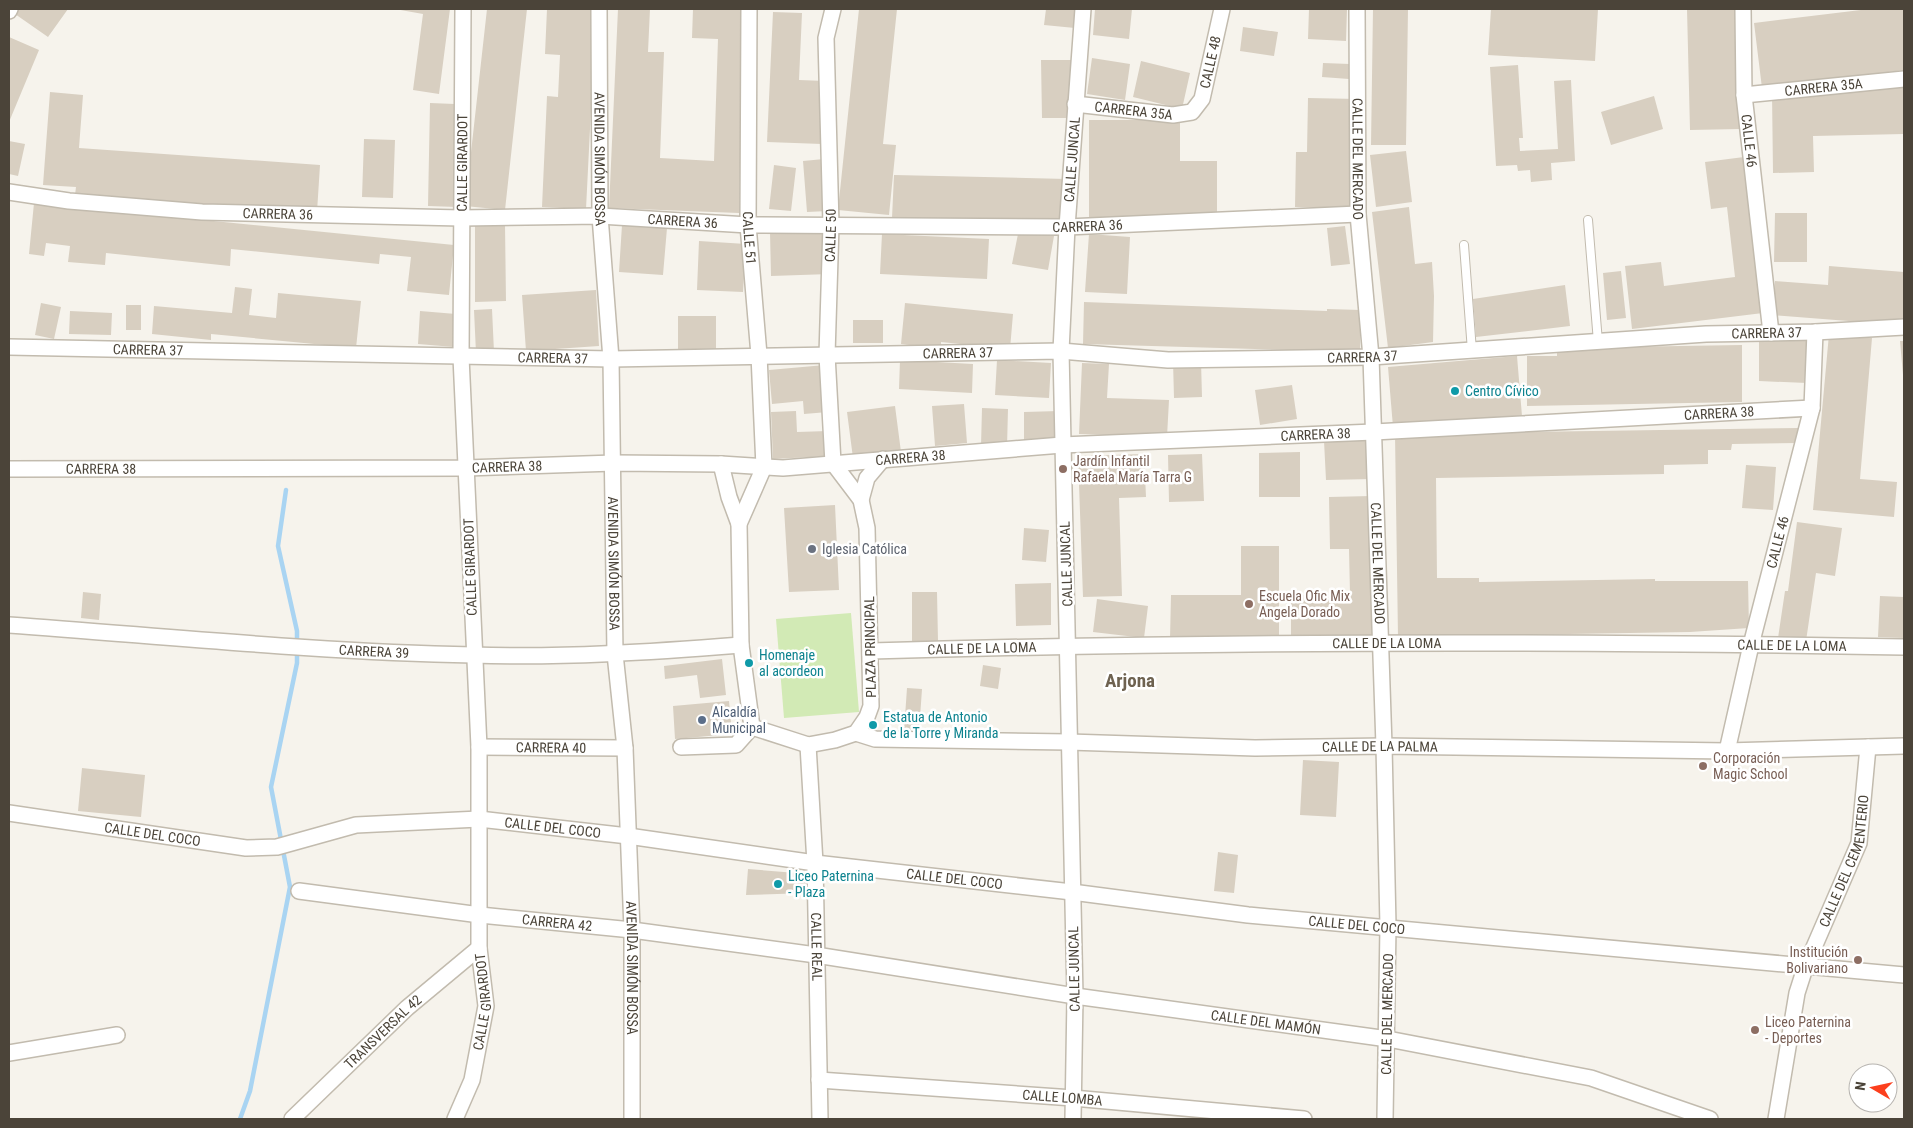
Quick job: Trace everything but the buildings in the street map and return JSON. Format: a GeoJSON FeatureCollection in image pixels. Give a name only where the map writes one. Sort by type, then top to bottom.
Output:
{"type":"FeatureCollection","features":[{"type":"Feature","properties":{"kind":"street","name":"CALLE GIRARDOT"},"geometry":{"type":"LineString","coordinates":[[455,1119],[472,1080],[486,1006],[479,948],[479,747],[473,655],[461,357],[463,9]]}},
{"type":"Feature","properties":{"kind":"street","name":"AVENIDA SIMÓN BOSSA"},"geometry":{"type":"LineString","coordinates":[[599,9],[600,216],[611,359],[614,463],[615,654],[625,748],[632,930],[632,1119]]}},
{"type":"Feature","properties":{"kind":"street","name":"CALLE 51"},"geometry":{"type":"LineString","coordinates":[[749,9],[748,225],[759,355],[764,467]]}},
{"type":"Feature","properties":{"kind":"street","name":"CALLE 50"},"geometry":{"type":"LineString","coordinates":[[833,9],[826,38],[831,225],[827,355],[833,462]]}},
{"type":"Feature","properties":{"kind":"street","name":"CALLE JUNCAL"},"geometry":{"type":"LineString","coordinates":[[1073,1119],[1075,996],[1061,351],[1067,227],[1083,9]]}},
{"type":"Feature","properties":{"kind":"street","name":"CALLE 48"},"geometry":{"type":"LineString","coordinates":[[1192,112],[1202,99],[1222,9]]}},
{"type":"Feature","properties":{"kind":"street","name":"CALLE DEL MERCADO"},"geometry":{"type":"LineString","coordinates":[[1357,9],[1358,214],[1371,358],[1384,746],[1388,926],[1388,1039],[1385,1119]]}},
{"type":"Feature","properties":{"kind":"street","name":"CALLE 46"},"geometry":{"type":"LineString","coordinates":[[1743,9],[1744,95],[1771,333]]}},
{"type":"Feature","properties":{"kind":"street","name":"CARRERA 35A"},"geometry":{"type":"LineString","coordinates":[[1744,95],[1904,79]]}},
{"type":"Feature","properties":{"kind":"street","name":"CARRERA 35A"},"geometry":{"type":"LineString","coordinates":[[1075,104],[1174,115],[1192,112]]}},
{"type":"Feature","properties":{"kind":"street","name":"CARRERA 36"},"geometry":{"type":"LineString","coordinates":[[9,192],[69,201],[202,212],[461,218],[600,216],[748,225],[1067,227],[1358,214]]}},
{"type":"Feature","properties":{"kind":"street","name":"CARRERA 37"},"geometry":{"type":"LineString","coordinates":[[9,347],[611,359],[1061,351],[1168,360],[1371,358],[1706,334],[1815,332],[1904,327]]}},
{"type":"Feature","properties":{"kind":"street","name":"CALLE 46"},"geometry":{"type":"LineString","coordinates":[[1727,750],[1751,644],[1812,408],[1815,332]]}},
{"type":"Feature","properties":{"kind":"street","name":"CARRERA 38"},"geometry":{"type":"LineString","coordinates":[[9,469],[466,468],[614,463],[721,464],[783,468],[833,462],[1062,445],[1374,432],[1812,408]]}},
{"type":"Feature","properties":{"kind":"street"},"geometry":{"type":"LineString","coordinates":[[862,500],[867,478],[883,459]]}},
{"type":"Feature","properties":{"kind":"street","name":"PLAZA PRINCIPAL"},"geometry":{"type":"LineString","coordinates":[[833,462],[862,500],[867,528],[871,706],[867,717],[856,732]]}},
{"type":"Feature","properties":{"kind":"street"},"geometry":{"type":"LineString","coordinates":[[681,747],[736,745],[752,727],[741,645],[739,524],[729,496],[721,464]]}},
{"type":"Feature","properties":{"kind":"street"},"geometry":{"type":"LineString","coordinates":[[739,524],[764,467]]}},
{"type":"Feature","properties":{"kind":"street","name":"CARRERA 39"},"geometry":{"type":"LineString","coordinates":[[9,625],[296,646],[473,655],[615,654],[741,645]]}},
{"type":"Feature","properties":{"kind":"street","name":"CALLE DE LA LOMA"},"geometry":{"type":"LineString","coordinates":[[871,651],[1068,645],[1751,644],[1904,647]]}},
{"type":"Feature","properties":{"kind":"street"},"geometry":{"type":"LineString","coordinates":[[752,727],[808,745],[835,740],[856,732]]}},
{"type":"Feature","properties":{"kind":"street","name":"CALLE DE LA PALMA"},"geometry":{"type":"LineString","coordinates":[[856,732],[875,739],[1069,742],[1255,748],[1384,746],[1727,750],[1904,746]]}},
{"type":"Feature","properties":{"kind":"street","name":"CALLE REAL"},"geometry":{"type":"LineString","coordinates":[[808,745],[815,863],[820,1119]]}},
{"type":"Feature","properties":{"kind":"street","name":"CARRERA 40"},"geometry":{"type":"LineString","coordinates":[[479,747],[625,748]]}},
{"type":"Feature","properties":{"kind":"street","name":"CALLE DEL CEMENTERIO"},"geometry":{"type":"LineString","coordinates":[[1776,1119],[1797,993],[1805,968],[1859,843],[1868,747]]}},
{"type":"Feature","properties":{"kind":"street","name":"CALLE DEL COCO"},"geometry":{"type":"LineString","coordinates":[[9,813],[246,848],[282,846],[356,825],[479,819],[628,836],[815,863],[1072,892],[1248,915],[1388,926],[1805,968],[1904,975]]}},
{"type":"Feature","properties":{"kind":"street","name":"CARRERA 42"},"geometry":{"type":"LineString","coordinates":[[299,891],[480,916],[632,930],[816,955]]}},
{"type":"Feature","properties":{"kind":"street","name":"TRANSVERSAL 42"},"geometry":{"type":"LineString","coordinates":[[292,1119],[407,1008],[479,948]]}},
{"type":"Feature","properties":{"kind":"street","name":"CALLE DEL MAMÓN"},"geometry":{"type":"LineString","coordinates":[[816,955],[1075,996],[1388,1039],[1592,1078],[1710,1119]]}},
{"type":"Feature","properties":{"kind":"street"},"geometry":{"type":"LineString","coordinates":[[9,1053],[117,1035]]}},
{"type":"Feature","properties":{"kind":"street","name":"CALLE LOMBA"},"geometry":{"type":"LineString","coordinates":[[818,1080],[1073,1098],[1304,1119]]}},
{"type":"Feature","properties":{"kind":"lane"},"geometry":{"type":"LineString","coordinates":[[1588,220],[1598,342]]}},
{"type":"Feature","properties":{"kind":"lane"},"geometry":{"type":"LineString","coordinates":[[1464,245],[1472,351]]}},
{"type":"Feature","properties":{"kind":"green space"},"geometry":{"type":"Polygon","coordinates":[[[851,613],[859,712],[784,718],[776,619],[851,613]]]}},
{"type":"Feature","properties":{"kind":"waterway"},"geometry":{"type":"LineString","coordinates":[[240,1119],[250,1091],[290,887],[271,787],[297,663],[297,631],[278,546],[286,490]]}},
{"type":"Feature","properties":{"kind":"place","name":"Centro Cívico"},"geometry":{"type":"Point","coordinates":[1455,391]}},
{"type":"Feature","properties":{"kind":"place","name":"Jardín Infantil Rafaela María Tarra G"},"geometry":{"type":"Point","coordinates":[1063,469]}},
{"type":"Feature","properties":{"kind":"place","name":"Iglesia Católica"},"geometry":{"type":"Point","coordinates":[812,549]}},
{"type":"Feature","properties":{"kind":"place","name":"Escuela Ofic Mix Angela Dorado"},"geometry":{"type":"Point","coordinates":[1249,604]}},
{"type":"Feature","properties":{"kind":"place","name":"Homenaje al acordeon"},"geometry":{"type":"Point","coordinates":[749,663]}},
{"type":"Feature","properties":{"kind":"place","name":"Alcaldía Municipal"},"geometry":{"type":"Point","coordinates":[702,720]}},
{"type":"Feature","properties":{"kind":"place","name":"Estatua de Antonio de la Torre y Miranda"},"geometry":{"type":"Point","coordinates":[873,725]}},
{"type":"Feature","properties":{"kind":"place","name":"Corporación Magic School"},"geometry":{"type":"Point","coordinates":[1703,766]}},
{"type":"Feature","properties":{"kind":"place","name":"Liceo Paternina - Plaza"},"geometry":{"type":"Point","coordinates":[778,884]}},
{"type":"Feature","properties":{"kind":"place","name":"Institución Bolivariano"},"geometry":{"type":"Point","coordinates":[1858,960]}},
{"type":"Feature","properties":{"kind":"place","name":"Liceo Paternina - Deportes"},"geometry":{"type":"Point","coordinates":[1755,1030]}},
{"type":"Feature","properties":{"kind":"district","name":"Arjona"},"geometry":{"type":"Point","coordinates":[1130,680]}}]}
